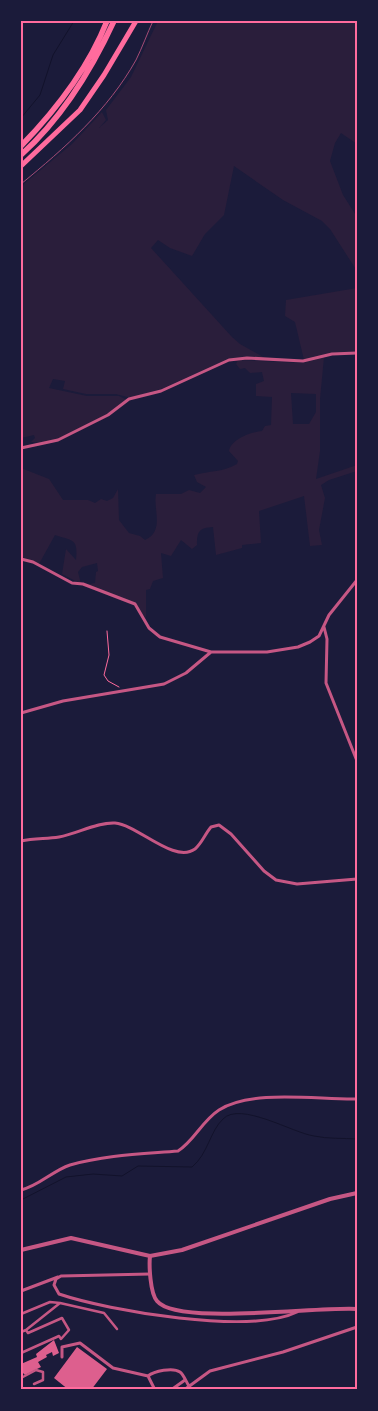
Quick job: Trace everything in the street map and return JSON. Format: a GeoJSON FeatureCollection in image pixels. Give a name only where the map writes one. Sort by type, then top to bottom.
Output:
{"type":"FeatureCollection","features":[{"type":"Feature","properties":{"kind":"highway"},"geometry":{"type":"LineString","coordinates":[[21,146],[55,110],[74,83],[107,21]]}},
{"type":"Feature","properties":{"kind":"highway"},"geometry":{"type":"LineString","coordinates":[[21,155],[63,110],[87,75],[114,21]]}},
{"type":"Feature","properties":{"kind":"main road"},"geometry":{"type":"LineString","coordinates":[[21,166],[80,110],[104,75],[136,21]]}},
{"type":"Feature","properties":{"kind":"street"},"geometry":{"type":"LineString","coordinates":[[21,448],[58,440],[108,415],[129,399],[161,391],[229,360],[247,358],[303,361],[332,354],[357,353]]}},
{"type":"Feature","properties":{"kind":"street"},"geometry":{"type":"LineString","coordinates":[[21,559],[32,562],[72,583],[83,584],[136,604],[149,628],[160,637],[212,652],[267,652],[298,647],[319,636],[329,615],[357,580]]}},
{"type":"Feature","properties":{"kind":"street"},"geometry":{"type":"LineString","coordinates":[[324,627],[327,639],[326,683],[357,762]]}},
{"type":"Feature","properties":{"kind":"street"},"geometry":{"type":"LineString","coordinates":[[21,713],[63,701],[164,684],[186,674],[212,652]]}},
{"type":"Feature","properties":{"kind":"street"},"geometry":{"type":"LineString","coordinates":[[21,841],[41,837],[58,837],[114,823],[151,838],[177,852],[185,853],[199,845],[211,827],[219,825],[231,834],[264,871],[276,880],[296,884],[357,879]]}},
{"type":"Feature","properties":{"kind":"street"},"geometry":{"type":"LineString","coordinates":[[21,1190],[38,1183],[58,1170],[82,1162],[102,1158],[178,1151],[184,1147],[210,1117],[219,1110],[236,1103],[270,1098],[357,1099]]}},
{"type":"Feature","properties":{"kind":"street"},"geometry":{"type":"LineString","coordinates":[[21,1250],[71,1238],[150,1256],[182,1250],[330,1199],[357,1193]]}},
{"type":"Feature","properties":{"kind":"street"},"geometry":{"type":"LineString","coordinates":[[150,1256],[150,1274],[157,1301],[170,1309],[222,1313],[357,1309]]}},
{"type":"Feature","properties":{"kind":"street"},"geometry":{"type":"LineString","coordinates":[[21,1290],[53,1277],[150,1274]]}},
{"type":"Feature","properties":{"kind":"street"},"geometry":{"type":"LineString","coordinates":[[59,1277],[54,1285],[59,1294],[76,1300],[176,1318],[214,1321],[275,1320],[297,1312]]}},
{"type":"Feature","properties":{"kind":"street"},"geometry":{"type":"LineString","coordinates":[[21,1314],[50,1302],[60,1303],[104,1313],[117,1329]]}},
{"type":"Feature","properties":{"kind":"street"},"geometry":{"type":"LineString","coordinates":[[21,1332],[60,1303]]}},
{"type":"Feature","properties":{"kind":"street"},"geometry":{"type":"LineString","coordinates":[[21,1353],[60,1336],[61,1339],[69,1330],[62,1318],[28,1333],[26,1330]]}},
{"type":"Feature","properties":{"kind":"street"},"geometry":{"type":"LineString","coordinates":[[184,1390],[210,1371],[284,1351],[357,1327]]}},
{"type":"Feature","properties":{"kind":"street"},"geometry":{"type":"LineString","coordinates":[[62,1356],[62,1347],[80,1343],[113,1368],[148,1376],[151,1373],[176,1370],[189,1386]]}},
{"type":"Feature","properties":{"kind":"street"},"geometry":{"type":"LineString","coordinates":[[21,1378],[36,1370],[43,1372],[43,1380],[34,1384]]}},
{"type":"Feature","properties":{"kind":"street"},"geometry":{"type":"LineString","coordinates":[[148,1376],[156,1390]]}},
{"type":"Feature","properties":{"kind":"street"},"geometry":{"type":"LineString","coordinates":[[171,1390],[185,1380]]}},
{"type":"Feature","properties":{"kind":"path"},"geometry":{"type":"LineString","coordinates":[[107,630],[109,655],[104,675],[113,685],[126,690]]}},
{"type":"Feature","properties":{"kind":"shaded area"},"geometry":{"type":"Polygon","coordinates":[[[158,21],[357,21],[357,144],[341,133],[335,143],[330,161],[343,195],[357,217],[357,271],[330,229],[322,221],[283,200],[234,166],[224,215],[205,234],[192,256],[170,248],[158,240],[151,248],[232,337],[240,344],[265,358],[222,362],[164,388],[131,398],[116,394],[86,394],[63,389],[65,381],[53,379],[49,388],[87,396],[119,396],[127,400],[108,414],[77,432],[43,443],[31,442],[35,438],[34,435],[21,438],[21,189],[25,183],[72,144],[102,112],[106,120],[99,128],[108,120],[106,110],[131,77],[158,21]]]}},
{"type":"Feature","properties":{"kind":"shaded area"},"geometry":{"type":"Polygon","coordinates":[[[357,288],[357,352],[330,354],[304,360],[295,322],[285,316],[286,300],[357,288]]]}},
{"type":"Feature","properties":{"kind":"shaded area"},"geometry":{"type":"Polygon","coordinates":[[[324,357],[320,399],[320,451],[316,479],[357,465],[357,471],[329,480],[321,485],[325,498],[319,530],[322,545],[310,546],[304,496],[259,511],[261,543],[242,545],[242,548],[216,555],[213,527],[202,529],[198,533],[197,545],[192,549],[181,540],[171,556],[161,553],[163,578],[153,581],[150,589],[146,590],[146,618],[135,605],[85,585],[95,583],[96,572],[98,571],[97,563],[82,567],[78,572],[81,584],[62,574],[66,549],[76,560],[75,544],[71,540],[55,535],[39,564],[21,557],[21,468],[49,479],[63,500],[88,500],[95,503],[101,499],[107,501],[113,498],[118,489],[119,520],[129,533],[140,536],[145,540],[155,531],[157,520],[156,494],[181,494],[189,490],[200,493],[206,487],[197,482],[194,475],[222,470],[237,464],[238,461],[229,451],[233,443],[242,437],[262,431],[265,426],[271,425],[272,397],[256,396],[256,384],[264,381],[262,372],[250,373],[245,368],[240,369],[236,364],[238,360],[303,363],[324,357]],[[291,393],[293,424],[309,424],[316,412],[316,394],[291,393]]]}},
{"type":"Feature","properties":{"kind":"building"},"geometry":{"type":"Polygon","coordinates":[[[54,1340],[59,1353],[53,1356],[52,1352],[46,1355],[47,1357],[38,1362],[41,1367],[25,1375],[21,1371],[21,1364],[37,1357],[36,1354],[54,1340]]]}},
{"type":"Feature","properties":{"kind":"building"},"geometry":{"type":"Polygon","coordinates":[[[77,1347],[107,1369],[91,1390],[69,1390],[54,1378],[77,1347]]]}},
{"type":"Feature","properties":{"kind":"waterway"},"geometry":{"type":"LineString","coordinates":[[21,118],[40,95],[53,55],[74,21]]}},
{"type":"Feature","properties":{"kind":"waterway"},"geometry":{"type":"LineString","coordinates":[[21,1200],[66,1177],[93,1174],[122,1176],[138,1166],[192,1167],[202,1156],[219,1124],[231,1114],[254,1116],[314,1136],[357,1139]]}},
{"type":"Feature","properties":{"kind":"railway"},"geometry":{"type":"LineString","coordinates":[[21,184],[54,156],[99,112],[136,60],[153,21]]}}]}
